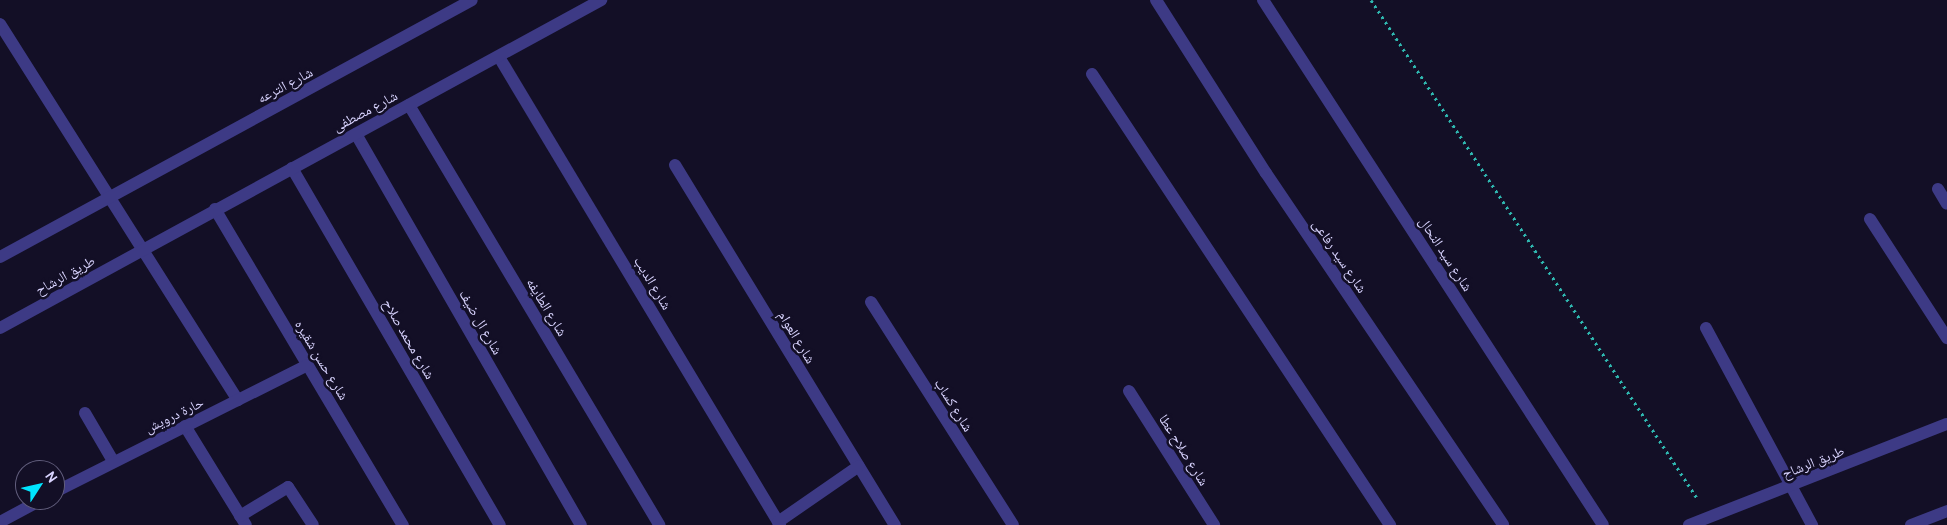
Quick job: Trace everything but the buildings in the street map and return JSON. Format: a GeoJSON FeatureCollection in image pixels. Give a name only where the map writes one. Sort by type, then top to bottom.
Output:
{"type":"FeatureCollection","features":[{"type":"Feature","properties":{"kind":"street","name":"شارع الترعه"},"geometry":{"type":"LineString","coordinates":[[114,201],[472,0]]}},
{"type":"Feature","properties":{"kind":"street","name":"شارع مصطفى"},"geometry":{"type":"LineString","coordinates":[[144,249],[601,0]]}},
{"type":"Feature","properties":{"kind":"street","name":"شارع سيد رفاعى"},"geometry":{"type":"LineString","coordinates":[[1156,0],[1266,173],[1503,525]]}},
{"type":"Feature","properties":{"kind":"street","name":"شارع سيد النحال"},"geometry":{"type":"LineString","coordinates":[[1264,0],[1603,525]]}},
{"type":"Feature","properties":{"kind":"street"},"geometry":{"type":"LineString","coordinates":[[0,24],[114,201],[238,400]]}},
{"type":"Feature","properties":{"kind":"street","name":"شارع الديب"},"geometry":{"type":"LineString","coordinates":[[499,57],[779,523]]}},
{"type":"Feature","properties":{"kind":"street"},"geometry":{"type":"LineString","coordinates":[[1092,74],[1390,525]]}},
{"type":"Feature","properties":{"kind":"street","name":"شارع الطايفه"},"geometry":{"type":"LineString","coordinates":[[409,105],[659,525]]}},
{"type":"Feature","properties":{"kind":"street","name":"شارع ال ضيف"},"geometry":{"type":"LineString","coordinates":[[356,134],[581,525]]}},
{"type":"Feature","properties":{"kind":"street","name":"شارع العوام"},"geometry":{"type":"LineString","coordinates":[[675,165],[894,525]]}},
{"type":"Feature","properties":{"kind":"street","name":"شارع محمد صلاح"},"geometry":{"type":"LineString","coordinates":[[292,168],[500,525]]}},
{"type":"Feature","properties":{"kind":"street"},"geometry":{"type":"LineString","coordinates":[[1938,189],[1947,204]]}},
{"type":"Feature","properties":{"kind":"street"},"geometry":{"type":"LineString","coordinates":[[0,257],[114,201]]}},
{"type":"Feature","properties":{"kind":"street","name":"شارع حسن شقيره"},"geometry":{"type":"LineString","coordinates":[[215,210],[403,525]]}},
{"type":"Feature","properties":{"kind":"street"},"geometry":{"type":"LineString","coordinates":[[1870,219],[1943,324],[1947,338]]}},
{"type":"Feature","properties":{"kind":"street","name":"طريق الرشاح"},"geometry":{"type":"LineString","coordinates":[[0,328],[144,249]]}},
{"type":"Feature","properties":{"kind":"street","name":"شارع كساب"},"geometry":{"type":"LineString","coordinates":[[871,302],[1012,525]]}},
{"type":"Feature","properties":{"kind":"street"},"geometry":{"type":"LineString","coordinates":[[1706,328],[1812,525]]}},
{"type":"Feature","properties":{"kind":"street","name":"حارة درويش"},"geometry":{"type":"LineString","coordinates":[[65,487],[307,365]]}},
{"type":"Feature","properties":{"kind":"street","name":"شارع صلاح عطا"},"geometry":{"type":"LineString","coordinates":[[1129,391],[1214,525]]}},
{"type":"Feature","properties":{"kind":"street"},"geometry":{"type":"LineString","coordinates":[[85,413],[113,461]]}},
{"type":"Feature","properties":{"kind":"street","name":"طريق الرشاح"},"geometry":{"type":"LineString","coordinates":[[1690,525],[1791,487],[1947,424]]}},
{"type":"Feature","properties":{"kind":"street"},"geometry":{"type":"LineString","coordinates":[[185,426],[243,520],[288,487],[313,525]]}},
{"type":"Feature","properties":{"kind":"street"},"geometry":{"type":"LineString","coordinates":[[779,523],[859,466]]}},
{"type":"Feature","properties":{"kind":"street"},"geometry":{"type":"LineString","coordinates":[[0,522],[22,510]]}},
{"type":"Feature","properties":{"kind":"street"},"geometry":{"type":"LineString","coordinates":[[1911,525],[1947,511]]}},
{"type":"Feature","properties":{"kind":"path"},"geometry":{"type":"LineString","coordinates":[[1371,0],[1710,517]]}}]}
